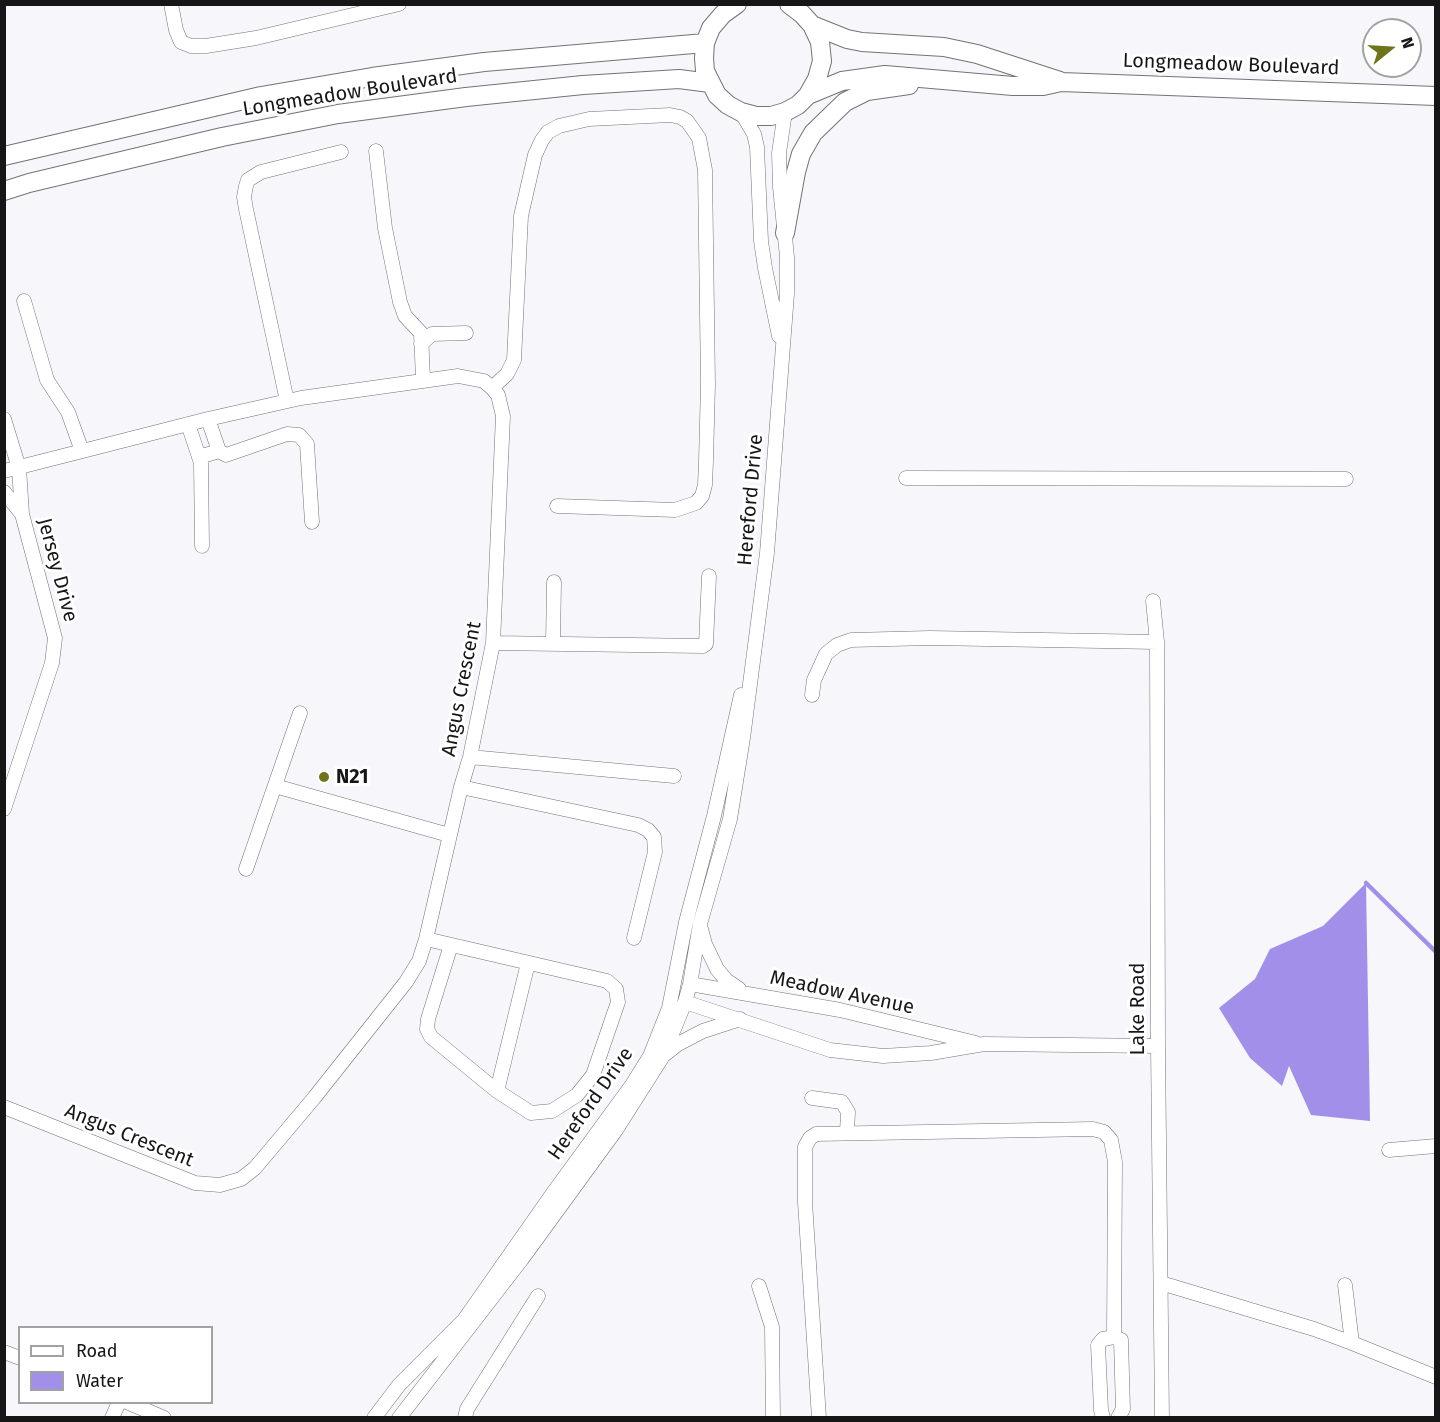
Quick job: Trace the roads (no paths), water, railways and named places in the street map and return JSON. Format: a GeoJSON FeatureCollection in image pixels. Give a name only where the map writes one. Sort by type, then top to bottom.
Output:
{"type":"FeatureCollection","features":[{"type":"Feature","properties":{"kind":"main road"},"geometry":{"type":"LineString","coordinates":[[737,4],[723,14],[711,28],[705,43],[704,58],[710,83],[723,100],[741,112],[763,116],[785,112]]}},
{"type":"Feature","properties":{"kind":"main road"},"geometry":{"type":"LineString","coordinates":[[789,4],[812,25],[819,42],[822,61],[818,79],[808,95]]}},
{"type":"Feature","properties":{"kind":"main road","name":"Longmeadow Boulevard"},"geometry":{"type":"LineString","coordinates":[[812,25],[847,39],[862,42],[955,49],[1061,82]]}},
{"type":"Feature","properties":{"kind":"main road","name":"Longmeadow Boulevard"},"geometry":{"type":"LineString","coordinates":[[4,156],[261,96],[372,77],[484,62],[705,43]]}},
{"type":"Feature","properties":{"kind":"main road","name":"Longmeadow Boulevard"},"geometry":{"type":"LineString","coordinates":[[785,112],[798,105],[808,95],[828,85],[858,77],[885,75],[1013,86],[1043,86],[1061,82],[1436,96]]}},
{"type":"Feature","properties":{"kind":"main road","name":"Longmeadow Boulevard"},"geometry":{"type":"LineString","coordinates":[[4,191],[210,140],[338,114],[466,97],[583,85],[679,79],[710,83]]}},
{"type":"Feature","properties":{"kind":"main road"},"geometry":{"type":"LineString","coordinates":[[785,233],[801,154],[813,133],[831,114],[845,102],[867,91],[898,85],[956,81]]}},
{"type":"Feature","properties":{"kind":"street"},"geometry":{"type":"LineString","coordinates":[[171,4],[181,42],[191,46],[206,46],[256,38],[399,4]]}},
{"type":"Feature","properties":{"kind":"street","name":"Hereford Drive"},"geometry":{"type":"LineString","coordinates":[[741,112],[754,134],[757,147],[762,250],[782,350]]}},
{"type":"Feature","properties":{"kind":"street","name":"Hereford Drive"},"geometry":{"type":"LineString","coordinates":[[399,1418],[477,1318],[616,1130],[663,1056],[686,993],[700,924],[730,819],[743,738],[772,498],[787,294],[779,153],[785,112]]}},
{"type":"Feature","properties":{"kind":"street"},"geometry":{"type":"LineString","coordinates":[[4,471],[287,401],[458,376],[470,376],[484,381],[492,388],[507,374],[514,360],[521,216],[535,155],[542,140],[548,132],[559,126],[590,119],[670,115],[680,117],[687,121],[699,138],[705,170],[708,384],[705,485],[702,496],[696,503],[675,510],[557,506]]}},
{"type":"Feature","properties":{"kind":"street"},"geometry":{"type":"LineString","coordinates":[[376,151],[385,228],[400,302],[405,316],[421,333],[423,380]]}},
{"type":"Feature","properties":{"kind":"street"},"geometry":{"type":"LineString","coordinates":[[287,401],[246,209],[244,197],[246,186],[248,180],[261,172],[341,152]]}},
{"type":"Feature","properties":{"kind":"street"},"geometry":{"type":"LineString","coordinates":[[24,301],[47,380],[68,412],[82,452]]}},
{"type":"Feature","properties":{"kind":"street"},"geometry":{"type":"LineString","coordinates":[[421,344],[432,334],[466,333]]}},
{"type":"Feature","properties":{"kind":"street","name":"Angus Crescent"},"geometry":{"type":"LineString","coordinates":[[4,1107],[195,1183],[220,1185],[241,1179],[255,1168],[314,1098],[406,982],[419,961],[426,939],[460,787],[470,757],[494,643],[503,416],[498,395],[492,388]]}},
{"type":"Feature","properties":{"kind":"street","name":"Jersey Drive"},"geometry":{"type":"LineString","coordinates":[[4,419],[19,468],[22,514],[55,638],[54,652],[4,809]]}},
{"type":"Feature","properties":{"kind":"street"},"geometry":{"type":"LineString","coordinates":[[208,419],[219,451]]}},
{"type":"Feature","properties":{"kind":"street"},"geometry":{"type":"LineString","coordinates":[[188,424],[199,457],[202,546]]}},
{"type":"Feature","properties":{"kind":"street"},"geometry":{"type":"LineString","coordinates":[[199,457],[219,451],[226,454],[287,434],[299,435],[307,444],[312,522]]}},
{"type":"Feature","properties":{"kind":"street"},"geometry":{"type":"LineString","coordinates":[[906,478],[1346,480]]}},
{"type":"Feature","properties":{"kind":"street","name":"Jersey Drive"},"geometry":{"type":"LineString","coordinates":[[4,492],[22,514]]}},
{"type":"Feature","properties":{"kind":"street"},"geometry":{"type":"LineString","coordinates":[[494,643],[703,646],[706,644],[709,576]]}},
{"type":"Feature","properties":{"kind":"street"},"geometry":{"type":"LineString","coordinates":[[553,644],[554,582]]}},
{"type":"Feature","properties":{"kind":"street","name":"Lake Road"},"geometry":{"type":"LineString","coordinates":[[1153,602],[1157,642],[1162,1418]]}},
{"type":"Feature","properties":{"kind":"street"},"geometry":{"type":"LineString","coordinates":[[812,694],[814,680],[826,654],[837,645],[851,640],[930,638],[1157,642]]}},
{"type":"Feature","properties":{"kind":"street","name":"Hereford Drive"},"geometry":{"type":"LineString","coordinates":[[374,1418],[399,1385],[464,1320],[553,1192],[632,1085],[650,1056],[669,1008],[686,922],[714,816],[732,728],[753,652]]}},
{"type":"Feature","properties":{"kind":"street"},"geometry":{"type":"LineString","coordinates":[[246,869],[300,713]]}},
{"type":"Feature","properties":{"kind":"street"},"geometry":{"type":"LineString","coordinates":[[470,757],[674,776]]}},
{"type":"Feature","properties":{"kind":"street"},"geometry":{"type":"LineString","coordinates":[[275,786],[449,835]]}},
{"type":"Feature","properties":{"kind":"street"},"geometry":{"type":"LineString","coordinates":[[460,787],[638,825],[648,830],[654,837],[655,852],[634,938]]}},
{"type":"Feature","properties":{"kind":"street"},"geometry":{"type":"LineString","coordinates":[[700,924],[705,944],[717,969],[726,980],[746,993]]}},
{"type":"Feature","properties":{"kind":"street"},"geometry":{"type":"LineString","coordinates":[[426,939],[607,981],[616,989],[618,1002],[593,1075],[577,1095],[552,1111],[531,1113],[497,1091],[431,1037],[427,1029],[428,1019],[451,945]]}},
{"type":"Feature","properties":{"kind":"street"},"geometry":{"type":"LineString","coordinates":[[497,1091],[528,963]]}},
{"type":"Feature","properties":{"kind":"street"},"geometry":{"type":"LineString","coordinates":[[669,1008],[686,993],[677,972]]}},
{"type":"Feature","properties":{"kind":"street","name":"Meadow Avenue"},"geometry":{"type":"LineString","coordinates":[[686,993],[746,993],[840,1010],[984,1044]]}},
{"type":"Feature","properties":{"kind":"street","name":"Meadow Avenue"},"geometry":{"type":"LineString","coordinates":[[686,993],[715,1011],[830,1050],[883,1056],[931,1053],[984,1044],[1158,1046]]}},
{"type":"Feature","properties":{"kind":"street"},"geometry":{"type":"LineString","coordinates":[[663,1056],[678,1044],[703,1031],[740,1019]]}},
{"type":"Feature","properties":{"kind":"street"},"geometry":{"type":"LineString","coordinates":[[812,1098],[842,1102],[848,1112],[848,1132]]}},
{"type":"Feature","properties":{"kind":"street"},"geometry":{"type":"LineString","coordinates":[[819,1418],[805,1202],[805,1147],[810,1138],[816,1134],[1093,1130],[1104,1132],[1111,1140],[1115,1162],[1114,1337]]}},
{"type":"Feature","properties":{"kind":"street"},"geometry":{"type":"LineString","coordinates":[[1389,1150],[1436,1146]]}},
{"type":"Feature","properties":{"kind":"street"},"geometry":{"type":"LineString","coordinates":[[1161,1283],[1314,1329],[1436,1377]]}},
{"type":"Feature","properties":{"kind":"street"},"geometry":{"type":"LineString","coordinates":[[1345,1285],[1352,1343]]}},
{"type":"Feature","properties":{"kind":"street"},"geometry":{"type":"LineString","coordinates":[[759,1286],[772,1327],[773,1418]]}},
{"type":"Feature","properties":{"kind":"street"},"geometry":{"type":"LineString","coordinates":[[465,1418],[467,1409],[538,1296]]}},
{"type":"Feature","properties":{"kind":"street"},"geometry":{"type":"LineString","coordinates":[[1103,1418],[1098,1345],[1102,1339],[1114,1337],[1121,1340],[1123,1409],[1118,1418]]}},
{"type":"Feature","properties":{"kind":"street"},"geometry":{"type":"LineString","coordinates":[[112,1418],[118,1404]]}},
{"type":"Feature","properties":{"kind":"street"},"geometry":{"type":"LineString","coordinates":[[130,1404],[147,1414],[164,1418]]}},
{"type":"Feature","properties":{"kind":"water"},"geometry":{"type":"Polygon","coordinates":[[[1366,883],[1370,1121],[1311,1115],[1289,1066],[1282,1086],[1250,1058],[1219,1008],[1255,979],[1270,949],[1323,926],[1366,883]]]}},
{"type":"Feature","properties":{"kind":"waterway"},"geometry":{"type":"LineString","coordinates":[[1366,883],[1436,952]]}},
{"type":"Feature","properties":{"kind":"place","name":"N21"},"geometry":{"type":"Point","coordinates":[324,777]}}]}
